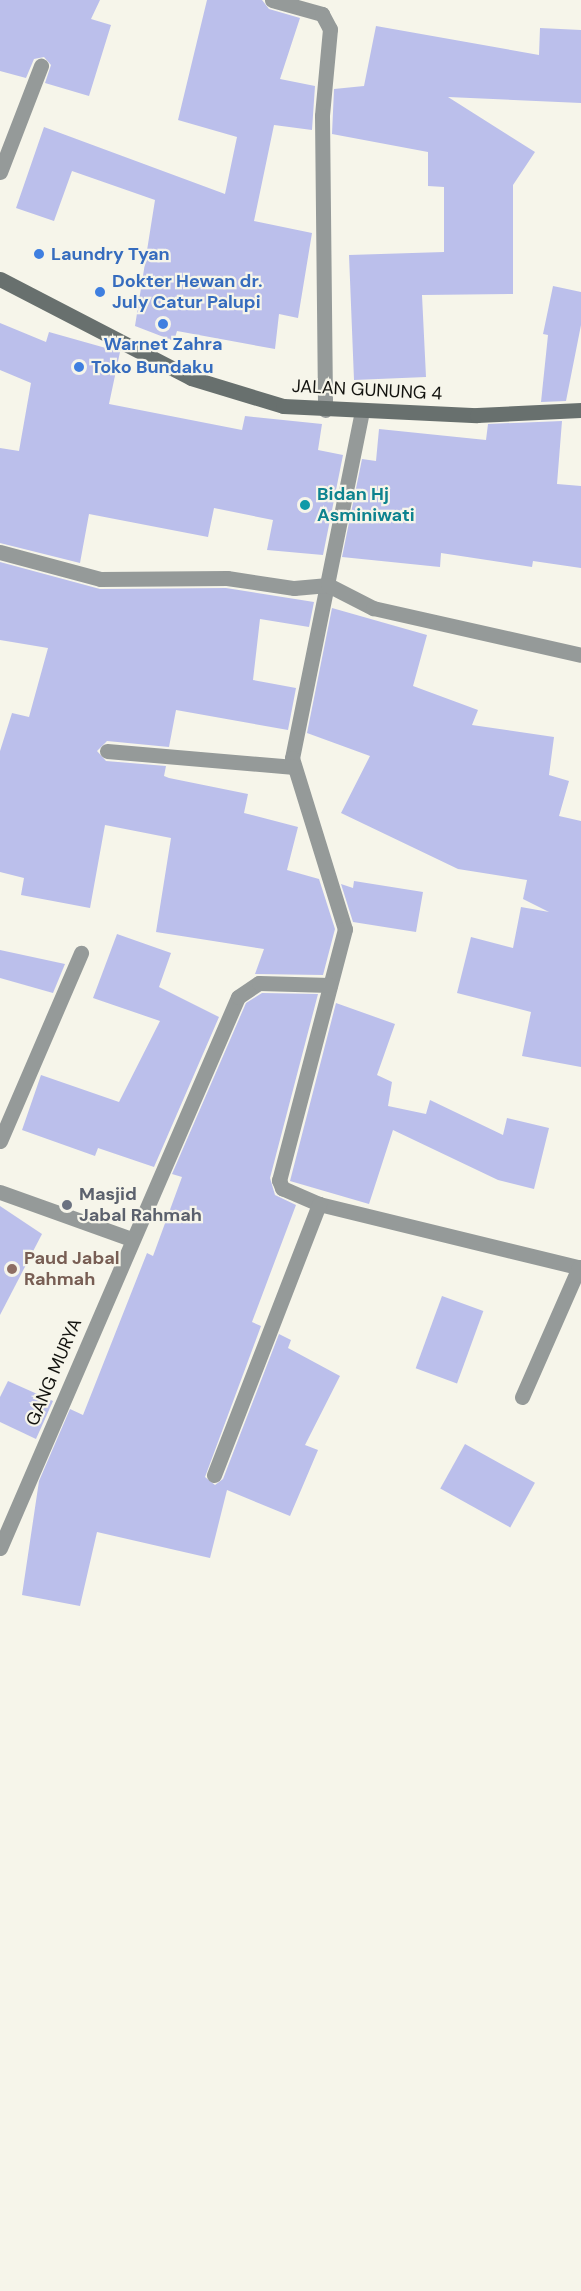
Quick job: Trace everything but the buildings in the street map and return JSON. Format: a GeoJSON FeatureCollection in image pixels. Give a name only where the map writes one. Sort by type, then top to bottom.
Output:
{"type":"FeatureCollection","features":[{"type":"Feature","properties":{"kind":"street"},"geometry":{"type":"LineString","coordinates":[[272,0],[322,14],[330,29],[322,117],[325,410]]}},
{"type":"Feature","properties":{"kind":"street"},"geometry":{"type":"LineString","coordinates":[[0,172],[41,66]]}},
{"type":"Feature","properties":{"kind":"street","name":"JALAN GUNUNG 4"},"geometry":{"type":"LineString","coordinates":[[0,279],[191,378],[283,406],[325,410],[477,415],[581,410]]}},
{"type":"Feature","properties":{"kind":"street"},"geometry":{"type":"LineString","coordinates":[[362,411],[328,585],[293,744],[294,767],[345,919],[279,1180],[282,1188],[319,1204],[580,1268],[522,1397]]}},
{"type":"Feature","properties":{"kind":"street"},"geometry":{"type":"LineString","coordinates":[[0,552],[100,579],[226,578],[294,588],[328,585],[373,608],[581,655]]}},
{"type":"Feature","properties":{"kind":"street"},"geometry":{"type":"LineString","coordinates":[[107,751],[294,767]]}},
{"type":"Feature","properties":{"kind":"street"},"geometry":{"type":"LineString","coordinates":[[0,1141],[81,953]]}},
{"type":"Feature","properties":{"kind":"street","name":"GANG MURYA"},"geometry":{"type":"LineString","coordinates":[[0,1548],[131,1239],[238,997],[259,983],[330,985]]}},
{"type":"Feature","properties":{"kind":"street"},"geometry":{"type":"LineString","coordinates":[[0,1192],[131,1239]]}},
{"type":"Feature","properties":{"kind":"street"},"geometry":{"type":"LineString","coordinates":[[214,1474],[319,1204]]}},
{"type":"Feature","properties":{"kind":"place","name":"Laundry Tyan"},"geometry":{"type":"Point","coordinates":[39,254]}},
{"type":"Feature","properties":{"kind":"place","name":"Dokter Hewan dr. July Catur Palupi"},"geometry":{"type":"Point","coordinates":[100,292]}},
{"type":"Feature","properties":{"kind":"place","name":"Warnet Zahra"},"geometry":{"type":"Point","coordinates":[163,324]}},
{"type":"Feature","properties":{"kind":"place","name":"Toko Bundaku"},"geometry":{"type":"Point","coordinates":[79,367]}},
{"type":"Feature","properties":{"kind":"place","name":"Bidan Hj Asminiwati"},"geometry":{"type":"Point","coordinates":[305,505]}},
{"type":"Feature","properties":{"kind":"place","name":"Masjid Jabal Rahmah"},"geometry":{"type":"Point","coordinates":[67,1205]}},
{"type":"Feature","properties":{"kind":"place","name":"Paud Jabal Rahmah"},"geometry":{"type":"Point","coordinates":[12,1269]}}]}
